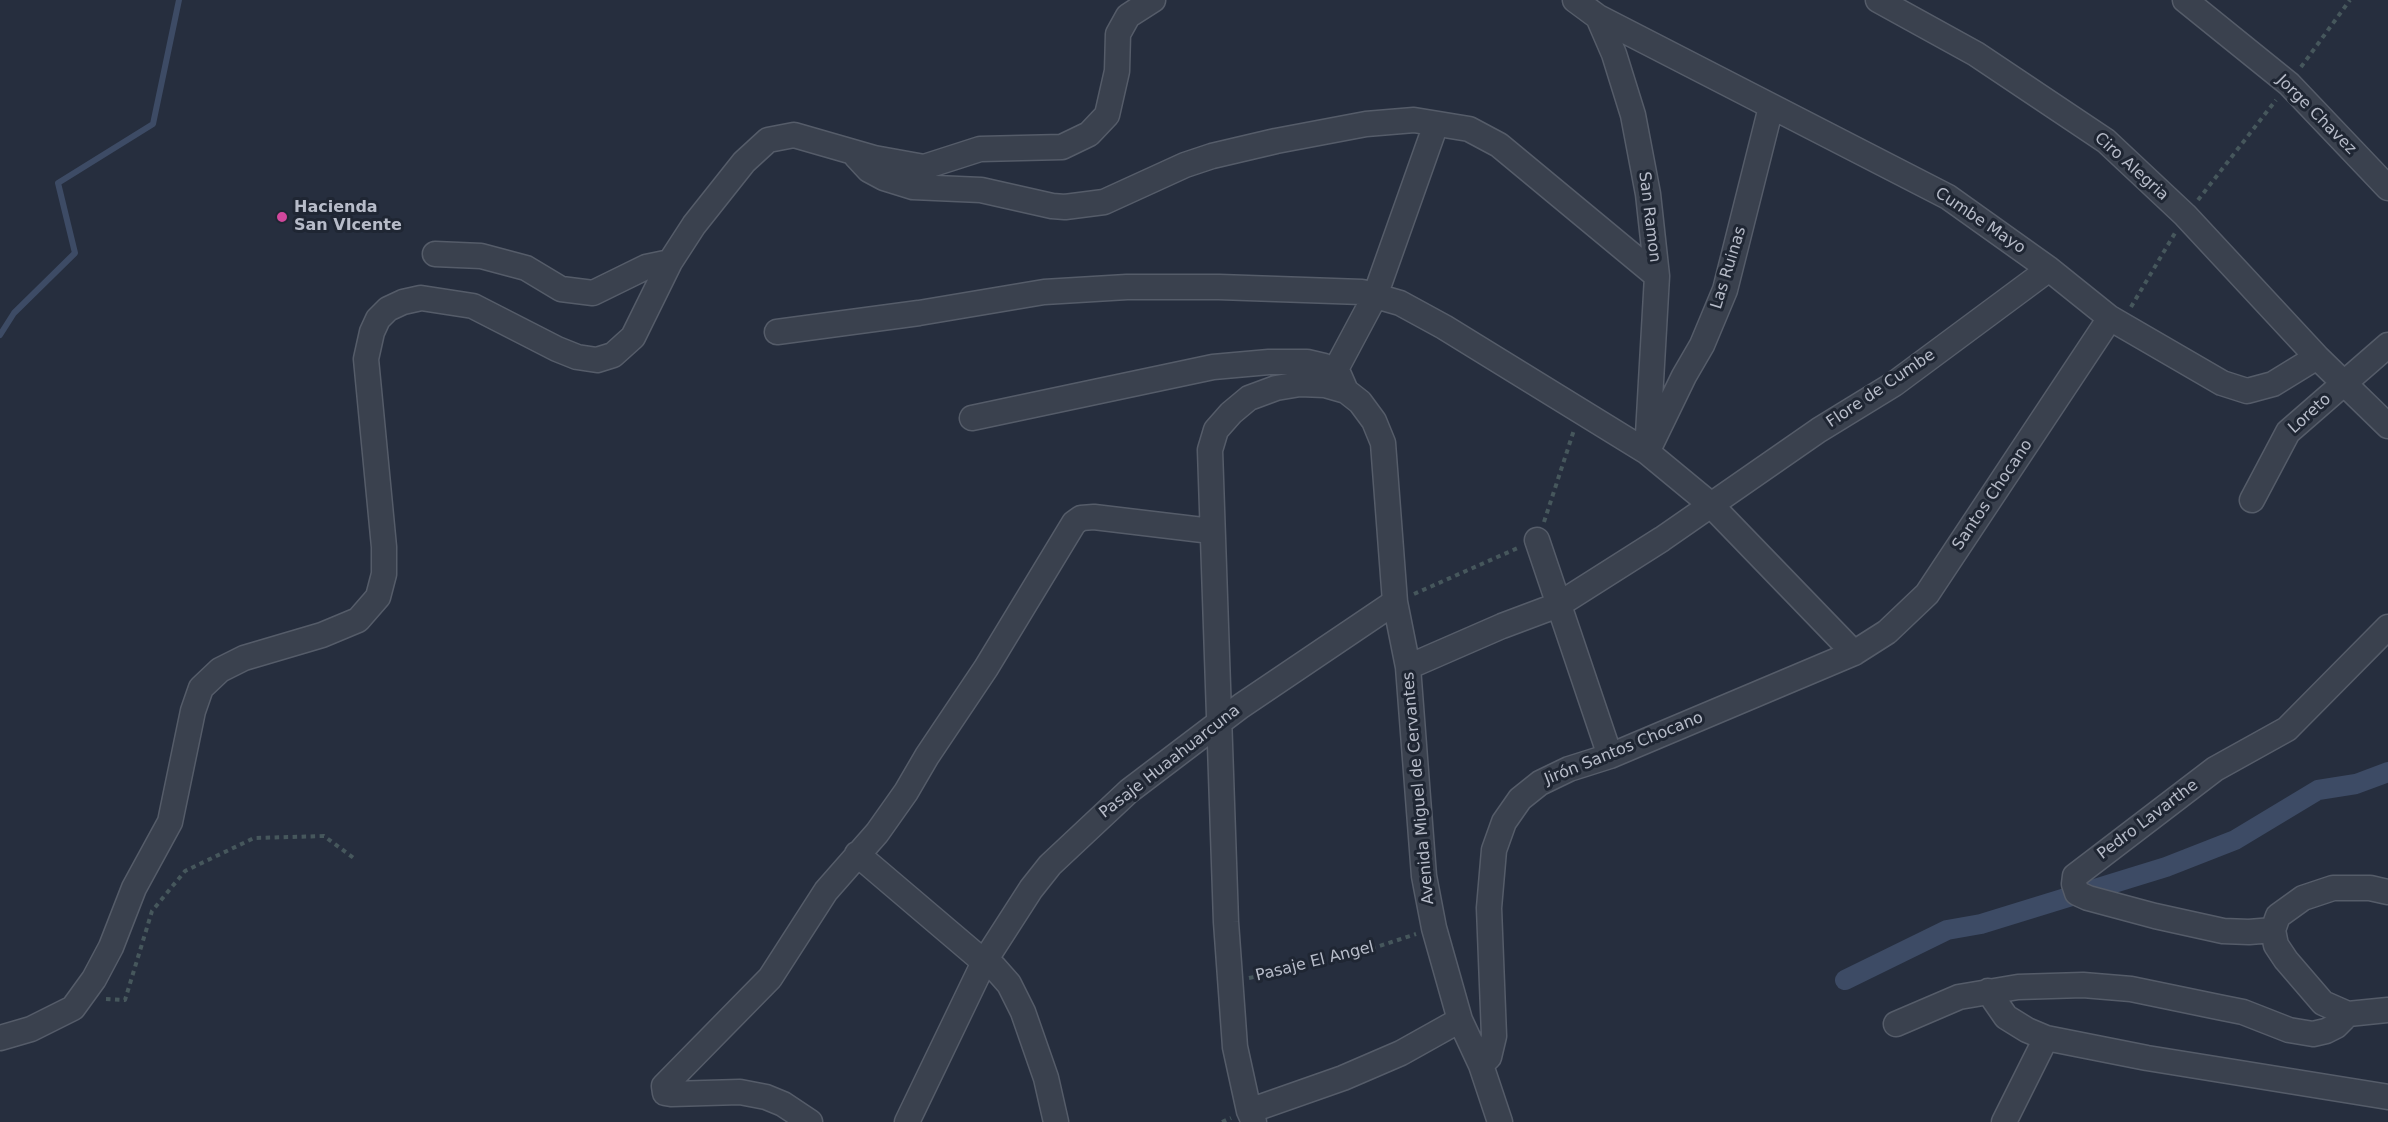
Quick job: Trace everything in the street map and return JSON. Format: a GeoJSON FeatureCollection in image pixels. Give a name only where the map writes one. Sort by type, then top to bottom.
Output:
{"type":"FeatureCollection","features":[{"type":"Feature","properties":{"kind":"street"},"geometry":{"type":"LineString","coordinates":[[0,1038],[30,1029],[73,1008],[94,979],[111,947],[134,888],[170,822],[193,711],[201,688],[220,670],[244,658],[322,635],[358,620],[378,597],[384,574],[384,547],[366,359],[372,332],[378,319],[388,309],[420,298],[473,306],[557,349],[578,357],[597,360],[613,355],[633,337],[670,262],[694,225],[744,162],[768,140],[794,135],[874,158],[924,167],[980,149],[1062,147],[1089,134],[1107,115],[1118,71],[1118,34],[1128,16],[1153,0]]}},
{"type":"Feature","properties":{"kind":"street","name":"San Ramon"},"geometry":{"type":"LineString","coordinates":[[1575,0],[1598,18],[1614,54],[1633,115],[1648,194],[1657,276],[1647,452]]}},
{"type":"Feature","properties":{"kind":"street","name":"Ciro Alegria"},"geometry":{"type":"LineString","coordinates":[[1878,0],[1976,54],[2106,141],[2185,215],[2317,357],[2388,426]]}},
{"type":"Feature","properties":{"kind":"street","name":"Jorge Chavez"},"geometry":{"type":"LineString","coordinates":[[2185,0],[2289,84],[2388,188]]}},
{"type":"Feature","properties":{"kind":"street","name":"Cumbe Mayo"},"geometry":{"type":"LineString","coordinates":[[1598,18],[1948,197],[2049,269],[2116,321],[2222,383],[2247,391],[2273,384],[2317,357]]}},
{"type":"Feature","properties":{"kind":"street","name":"Las Ruinas"},"geometry":{"type":"LineString","coordinates":[[1647,452],[1684,376],[1702,345],[1725,290],[1771,107]]}},
{"type":"Feature","properties":{"kind":"street"},"geometry":{"type":"LineString","coordinates":[[850,150],[869,170],[913,188],[981,190],[1065,207],[1104,202],[1185,165],[1276,141],[1390,121],[1414,120],[1469,129],[1499,146],[1657,276]]}},
{"type":"Feature","properties":{"kind":"street"},"geometry":{"type":"LineString","coordinates":[[1341,381],[1375,296],[1436,124]]}},
{"type":"Feature","properties":{"kind":"street"},"geometry":{"type":"LineString","coordinates":[[435,254],[481,256],[526,268],[561,289],[593,292],[646,267],[670,262]]}},
{"type":"Feature","properties":{"kind":"street","name":"Flore de Cumbe"},"geometry":{"type":"LineString","coordinates":[[1408,667],[1502,626],[1558,605],[1662,539],[1820,430],[1894,384],[2049,269]]}},
{"type":"Feature","properties":{"kind":"street"},"geometry":{"type":"LineString","coordinates":[[777,332],[919,313],[1044,292],[1127,287],[1293,288],[1362,292],[1400,303],[1444,327],[1647,452],[1710,504],[1854,653]]}},
{"type":"Feature","properties":{"kind":"street","name":"Santos Chocano"},"geometry":{"type":"LineString","coordinates":[[1854,653],[1887,632],[1927,594],[2116,321]]}},
{"type":"Feature","properties":{"kind":"street","name":"Loreto"},"geometry":{"type":"LineString","coordinates":[[2252,500],[2288,432],[2388,345]]}},
{"type":"Feature","properties":{"kind":"street"},"geometry":{"type":"LineString","coordinates":[[972,418],[1213,367],[1269,362],[1307,363],[1324,366],[1341,381]]}},
{"type":"Feature","properties":{"kind":"street"},"geometry":{"type":"LineString","coordinates":[[1341,381],[1324,385],[1300,384],[1276,388],[1249,398],[1216,430],[1210,450],[1211,531],[1235,1047],[1251,1116],[1401,1053],[1460,1020]]}},
{"type":"Feature","properties":{"kind":"street","name":"Avenida Miguel de Cervantes"},"geometry":{"type":"LineString","coordinates":[[1341,381],[1374,420],[1383,443],[1395,602],[1408,667],[1424,876],[1434,928],[1460,1020],[1481,1065],[1500,1122]]}},
{"type":"Feature","properties":{"kind":"street"},"geometry":{"type":"LineString","coordinates":[[810,1122],[783,1104],[766,1097],[740,1092],[671,1094],[663,1090],[666,1082],[770,978],[826,891],[877,833],[906,792],[927,756],[1023,610],[1074,523],[1081,518],[1211,531]]}},
{"type":"Feature","properties":{"kind":"street"},"geometry":{"type":"LineString","coordinates":[[1537,540],[1610,756]]}},
{"type":"Feature","properties":{"kind":"street","name":"Pasaje Huaahuarcuna"},"geometry":{"type":"LineString","coordinates":[[907,1122],[984,962],[1031,889],[1050,865],[1129,791],[1241,706],[1395,602]]}},
{"type":"Feature","properties":{"kind":"street","name":"Pedro Lavarthe"},"geometry":{"type":"LineString","coordinates":[[2273,930],[2223,931],[2088,898],[2077,893],[2074,884],[2075,876],[2215,769],[2287,729],[2388,627]]}},
{"type":"Feature","properties":{"kind":"street","name":"Jirón Santos Chocano"},"geometry":{"type":"LineString","coordinates":[[1481,1065],[1489,1057],[1494,1036],[1489,908],[1494,850],[1504,822],[1520,799],[1540,783],[1569,769],[1610,756],[1854,653]]}},
{"type":"Feature","properties":{"kind":"street"},"geometry":{"type":"LineString","coordinates":[[857,854],[984,962],[994,967],[1009,984],[1023,1012],[1046,1078],[1056,1122]]}},
{"type":"Feature","properties":{"kind":"street"},"geometry":{"type":"LineString","coordinates":[[2388,892],[2370,888],[2333,888],[2323,891],[2303,898],[2278,916],[2273,930],[2276,945],[2297,974],[2323,1003],[2348,1014],[2388,1010]]}},
{"type":"Feature","properties":{"kind":"street"},"geometry":{"type":"LineString","coordinates":[[1896,1024],[1959,997],[2018,987],[2083,985],[2131,989],[2243,1012],[2289,1030],[2313,1034],[2336,1026],[2348,1014]]}},
{"type":"Feature","properties":{"kind":"street"},"geometry":{"type":"LineString","coordinates":[[1988,991],[2006,1017],[2046,1038],[2147,1058],[2388,1096]]}},
{"type":"Feature","properties":{"kind":"street"},"geometry":{"type":"LineString","coordinates":[[2004,1122],[2046,1038]]}},
{"type":"Feature","properties":{"kind":"path"},"geometry":{"type":"LineString","coordinates":[[2116,321],[2185,215],[2289,84],[2350,0]]}},
{"type":"Feature","properties":{"kind":"path"},"geometry":{"type":"LineString","coordinates":[[1395,602],[1537,540],[1557,489],[1580,412]]}},
{"type":"Feature","properties":{"kind":"path"},"geometry":{"type":"LineString","coordinates":[[94,979],[98,999],[125,1000],[152,911],[185,871],[254,838],[324,836],[355,859]]}},
{"type":"Feature","properties":{"kind":"path","name":"Pasaje El Angel"},"geometry":{"type":"LineString","coordinates":[[1231,982],[1337,960],[1434,928]]}},
{"type":"Feature","properties":{"kind":"waterway"},"geometry":{"type":"LineString","coordinates":[[0,335],[14,313],[75,253],[58,183],[153,124],[179,0]]}},
{"type":"Feature","properties":{"kind":"waterway"},"geometry":{"type":"LineString","coordinates":[[1845,980],[1947,930],[1981,924],[2166,867],[2235,840],[2318,790],[2356,784],[2388,772]]}},
{"type":"Feature","properties":{"kind":"place","name":"Hacienda San VIcente"},"geometry":{"type":"Point","coordinates":[282,217]}}]}
